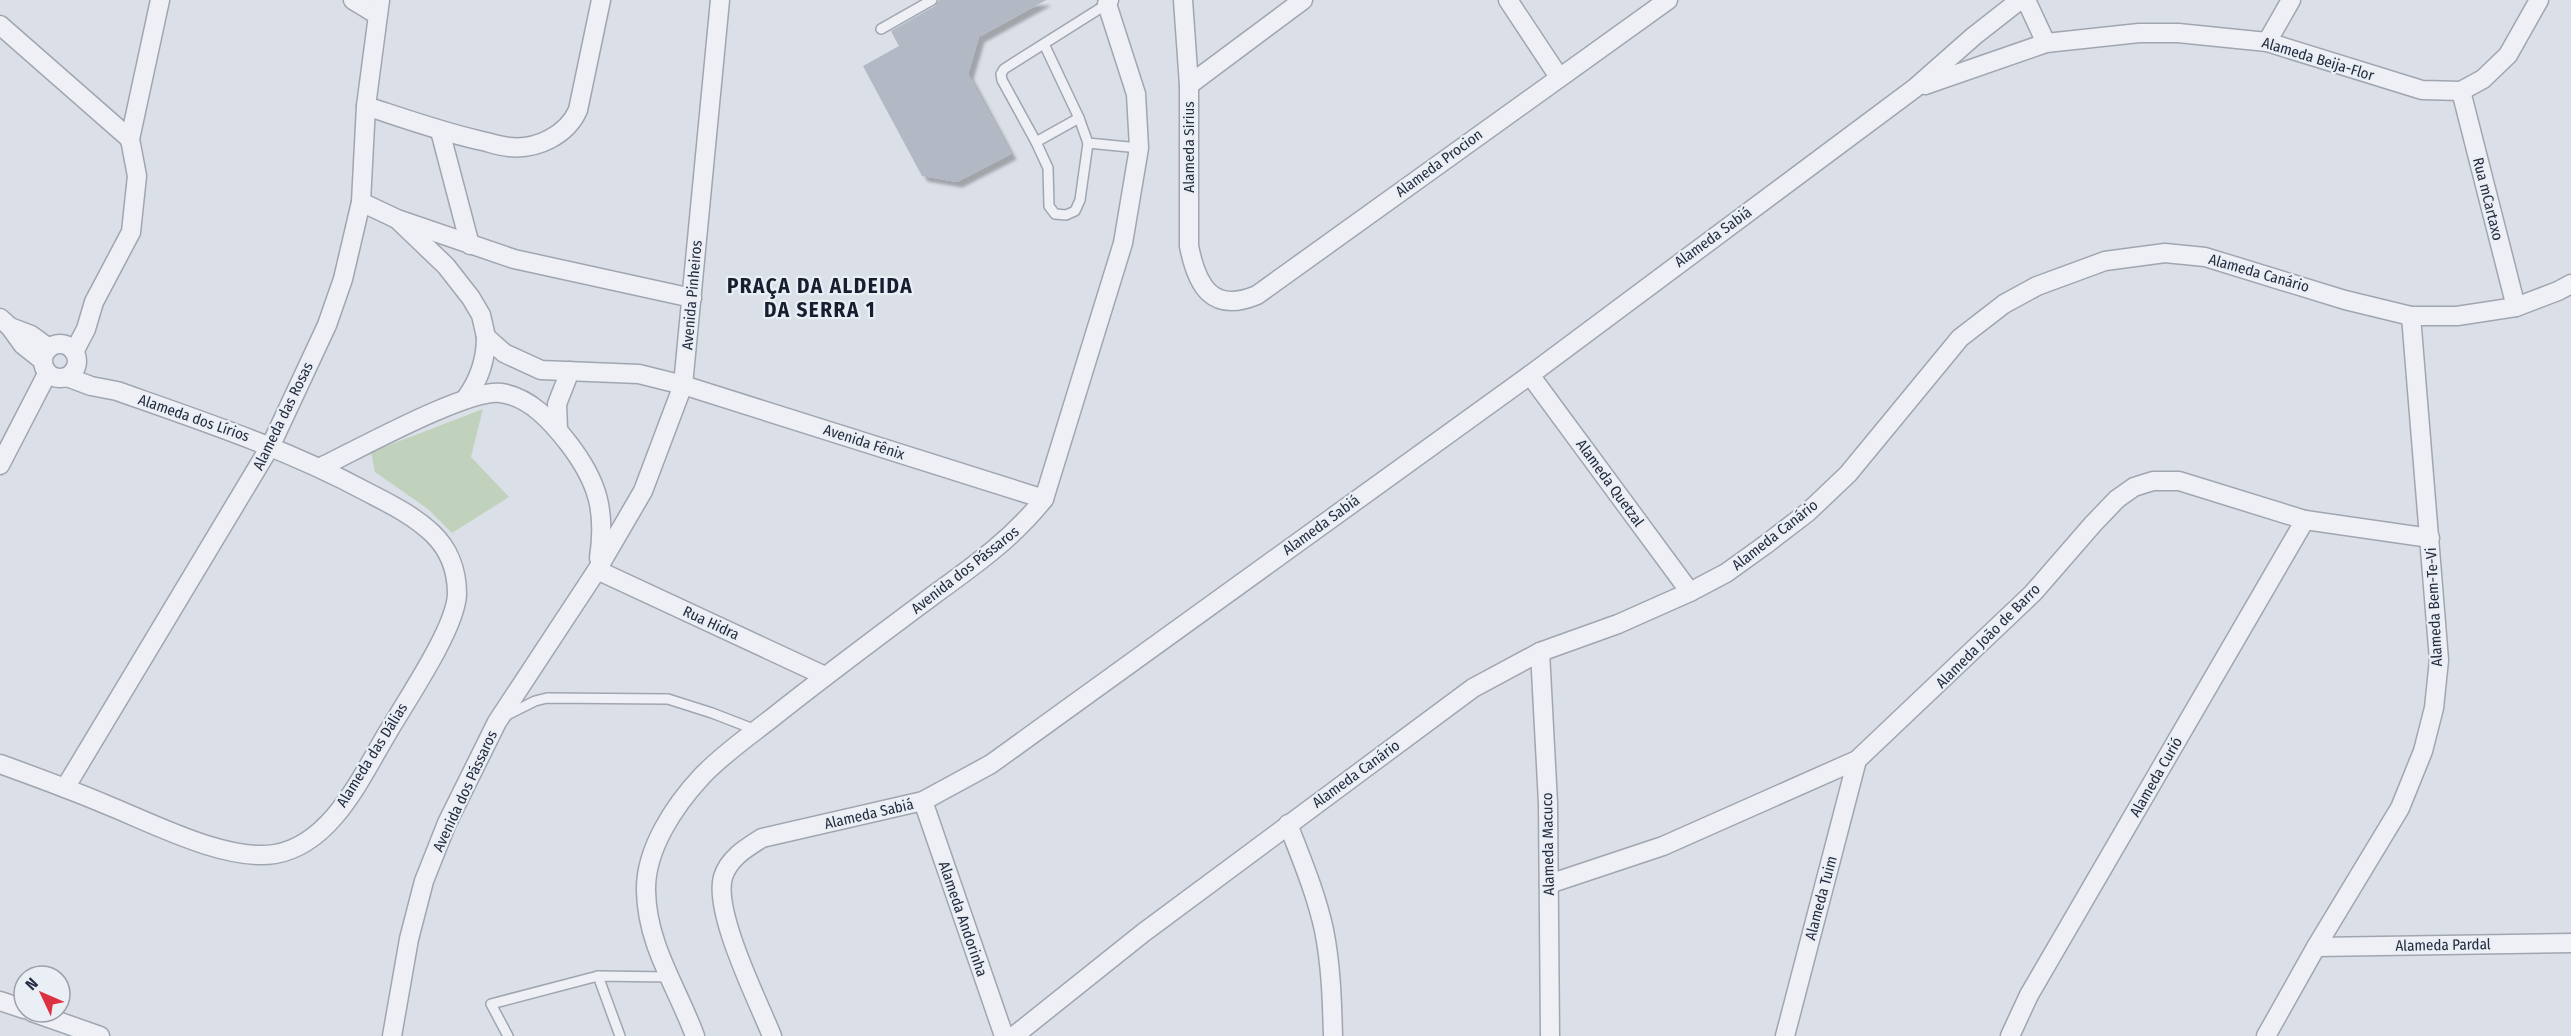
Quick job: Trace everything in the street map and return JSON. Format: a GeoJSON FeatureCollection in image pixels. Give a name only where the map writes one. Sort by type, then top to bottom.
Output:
{"type":"FeatureCollection","features":[{"type":"Feature","properties":{"kind":"street"},"geometry":{"type":"LineString","coordinates":[[0,465],[60,362],[86,329],[94,302],[131,232],[137,176],[130,139],[160,0]]}},
{"type":"Feature","properties":{"kind":"street"},"geometry":{"type":"LineString","coordinates":[[353,0],[378,7]]}},
{"type":"Feature","properties":{"kind":"street"},"geometry":{"type":"LineString","coordinates":[[366,106],[440,131],[510,147],[534,145],[558,135],[573,122],[578,110],[601,0]]}},
{"type":"Feature","properties":{"kind":"street","name":"Avenida Pinheiros"},"geometry":{"type":"LineString","coordinates":[[597,570],[643,491],[683,385],[720,0]]}},
{"type":"Feature","properties":{"kind":"street","name":"Alameda Sirius"},"geometry":{"type":"LineString","coordinates":[[1183,0],[1189,86],[1189,246],[1193,268],[1206,291]]}},
{"type":"Feature","properties":{"kind":"street"},"geometry":{"type":"LineString","coordinates":[[1189,86],[1303,0]]}},
{"type":"Feature","properties":{"kind":"street"},"geometry":{"type":"LineString","coordinates":[[1508,0],[1559,77]]}},
{"type":"Feature","properties":{"kind":"street","name":"Alameda Procion"},"geometry":{"type":"LineString","coordinates":[[1206,291],[1214,298],[1226,302],[1244,300],[1257,295],[1668,0]]}},
{"type":"Feature","properties":{"kind":"street","name":"Alameda Sabiá"},"geometry":{"type":"LineString","coordinates":[[772,1036],[733,942],[721,892],[723,876],[731,862],[743,850],[762,838],[923,801],[991,764],[1530,375],[1915,88],[1974,36],[2020,0]]}},
{"type":"Feature","properties":{"kind":"street"},"geometry":{"type":"LineString","coordinates":[[2026,0],[2046,43]]}},
{"type":"Feature","properties":{"kind":"street"},"geometry":{"type":"LineString","coordinates":[[2267,42],[2291,0]]}},
{"type":"Feature","properties":{"kind":"street"},"geometry":{"type":"LineString","coordinates":[[2461,91],[2483,79],[2508,55],[2539,0]]}},
{"type":"Feature","properties":{"kind":"street","name":"Avenida dos Pássaros"},"geometry":{"type":"LineString","coordinates":[[695,1036],[668,977],[648,921],[645,889],[651,858],[664,826],[704,774],[825,676],[996,550],[1025,524],[1044,499],[1123,243],[1139,148],[1136,94],[1103,1]]}},
{"type":"Feature","properties":{"kind":"street","name":"Alameda das Rosas"},"geometry":{"type":"LineString","coordinates":[[65,788],[271,446],[337,300],[361,202],[366,106],[378,7]]}},
{"type":"Feature","properties":{"kind":"street"},"geometry":{"type":"LineString","coordinates":[[0,25],[130,139]]}},
{"type":"Feature","properties":{"kind":"street","name":"Alameda Beija-Flor"},"geometry":{"type":"LineString","coordinates":[[1915,88],[2046,43],[2139,33],[2178,33],[2267,42],[2422,90],[2461,91]]}},
{"type":"Feature","properties":{"kind":"street","name":"Rua mCartaxo"},"geometry":{"type":"LineString","coordinates":[[2461,91],[2516,307]]}},
{"type":"Feature","properties":{"kind":"street"},"geometry":{"type":"LineString","coordinates":[[440,131],[470,244]]}},
{"type":"Feature","properties":{"kind":"street"},"geometry":{"type":"LineString","coordinates":[[361,202],[397,219],[514,259],[692,298]]}},
{"type":"Feature","properties":{"kind":"street"},"geometry":{"type":"LineString","coordinates":[[397,219],[426,244],[471,298],[481,315],[486,348],[477,382],[466,398]]}},
{"type":"Feature","properties":{"kind":"street","name":"Alameda Canário"},"geometry":{"type":"LineString","coordinates":[[1014,1036],[1143,933],[1473,688],[1540,652],[1618,624],[1690,592],[1726,573],[1808,512],[1848,474],[1960,338],[2004,304],[2037,285],[2105,261],[2165,253],[2205,257],[2345,300],[2411,316],[2457,316],[2516,307],[2571,284]]}},
{"type":"Feature","properties":{"kind":"street","name":"Alameda Bem-Te-Vi"},"geometry":{"type":"LineString","coordinates":[[2266,1036],[2316,947],[2400,808],[2424,751],[2434,708],[2439,660],[2411,316]]}},
{"type":"Feature","properties":{"kind":"street","name":"Alameda dos Lírios"},"geometry":{"type":"LineString","coordinates":[[5,323],[31,334],[60,362],[117,391],[271,446]]}},
{"type":"Feature","properties":{"kind":"street","name":"Avenida Fênix"},"geometry":{"type":"LineString","coordinates":[[486,337],[504,353],[541,370],[639,374],[683,385],[1044,499]]}},
{"type":"Feature","properties":{"kind":"street"},"geometry":{"type":"LineString","coordinates":[[558,429],[557,404],[570,371]]}},
{"type":"Feature","properties":{"kind":"street","name":"Alameda Quetzal"},"geometry":{"type":"LineString","coordinates":[[1530,375],[1690,592]]}},
{"type":"Feature","properties":{"kind":"street"},"geometry":{"type":"LineString","coordinates":[[321,467],[466,398],[501,393],[520,399],[542,413],[558,429],[580,458],[597,491],[603,532],[597,570]]}},
{"type":"Feature","properties":{"kind":"street","name":"Alameda das Dálias"},"geometry":{"type":"LineString","coordinates":[[0,764],[208,846],[246,854],[274,854],[303,844],[326,826],[348,798],[427,667],[447,627],[457,598],[457,581],[454,567],[446,552],[434,535],[414,517],[321,467],[271,446]]}},
{"type":"Feature","properties":{"kind":"street","name":"Alameda João de Barro"},"geometry":{"type":"LineString","coordinates":[[1549,884],[1664,846],[1857,760],[2033,592],[2117,499],[2134,487],[2153,481],[2179,481],[2305,520],[2430,538]]}},
{"type":"Feature","properties":{"kind":"street","name":"Alameda Curió"},"geometry":{"type":"LineString","coordinates":[[2010,1036],[2029,995],[2305,520]]}},
{"type":"Feature","properties":{"kind":"street","name":"Avenida dos Pássaros"},"geometry":{"type":"LineString","coordinates":[[392,1036],[409,939],[424,881],[447,823],[497,722],[597,570]]}},
{"type":"Feature","properties":{"kind":"street","name":"Rua Hidra"},"geometry":{"type":"LineString","coordinates":[[597,570],[825,676]]}},
{"type":"Feature","properties":{"kind":"street","name":"Alameda Macuco"},"geometry":{"type":"LineString","coordinates":[[1540,652],[1548,803],[1550,1036]]}},
{"type":"Feature","properties":{"kind":"street","name":"Alameda Tuim"},"geometry":{"type":"LineString","coordinates":[[1785,1036],[1857,760]]}},
{"type":"Feature","properties":{"kind":"street","name":"Alameda Andorinha"},"geometry":{"type":"LineString","coordinates":[[923,801],[1004,1036]]}},
{"type":"Feature","properties":{"kind":"street"},"geometry":{"type":"LineString","coordinates":[[1288,824],[1314,894],[1324,929],[1331,974],[1333,1036]]}},
{"type":"Feature","properties":{"kind":"street"},"geometry":{"type":"LineString","coordinates":[[2565,943],[2571,928]]}},
{"type":"Feature","properties":{"kind":"street","name":"Alameda Pardal"},"geometry":{"type":"LineString","coordinates":[[2316,947],[2565,943]]}},
{"type":"Feature","properties":{"kind":"street"},"geometry":{"type":"LineString","coordinates":[[65,1024],[92,1034]]}},
{"type":"Feature","properties":{"kind":"lane"},"geometry":{"type":"LineString","coordinates":[[881,29],[932,0]]}},
{"type":"Feature","properties":{"kind":"lane"},"geometry":{"type":"LineString","coordinates":[[1044,44],[1079,118],[1088,143],[1080,200],[1075,211],[1066,215],[1056,214],[1049,206],[1048,168],[1001,74],[1004,69],[1044,44],[1103,1]]}},
{"type":"Feature","properties":{"kind":"lane"},"geometry":{"type":"LineString","coordinates":[[1036,142],[1079,118]]}},
{"type":"Feature","properties":{"kind":"lane"},"geometry":{"type":"LineString","coordinates":[[1088,143],[1139,148]]}},
{"type":"Feature","properties":{"kind":"lane"},"geometry":{"type":"LineString","coordinates":[[497,722],[516,710],[547,698],[668,699],[756,730]]}},
{"type":"Feature","properties":{"kind":"lane"},"geometry":{"type":"LineString","coordinates":[[508,1036],[491,1004],[598,976],[668,977]]}},
{"type":"Feature","properties":{"kind":"lane"},"geometry":{"type":"LineString","coordinates":[[598,976],[620,1036]]}},
{"type":"Feature","properties":{"kind":"green space"},"geometry":{"type":"Polygon","coordinates":[[[483,409],[471,457],[509,497],[452,533],[428,509],[375,472],[371,452],[483,409]]]}},
{"type":"Feature","properties":{"kind":"building"},"geometry":{"type":"Polygon","coordinates":[[[939,0],[1046,0],[979,37],[968,74],[1011,154],[957,182],[922,176],[863,66],[899,46],[891,31],[935,6],[939,0]]]}},
{"type":"Feature","properties":{"kind":"district","name":"PRAÇA DA ALDEIDA DA SERRA 1"},"geometry":{"type":"Point","coordinates":[820,298]}}]}
